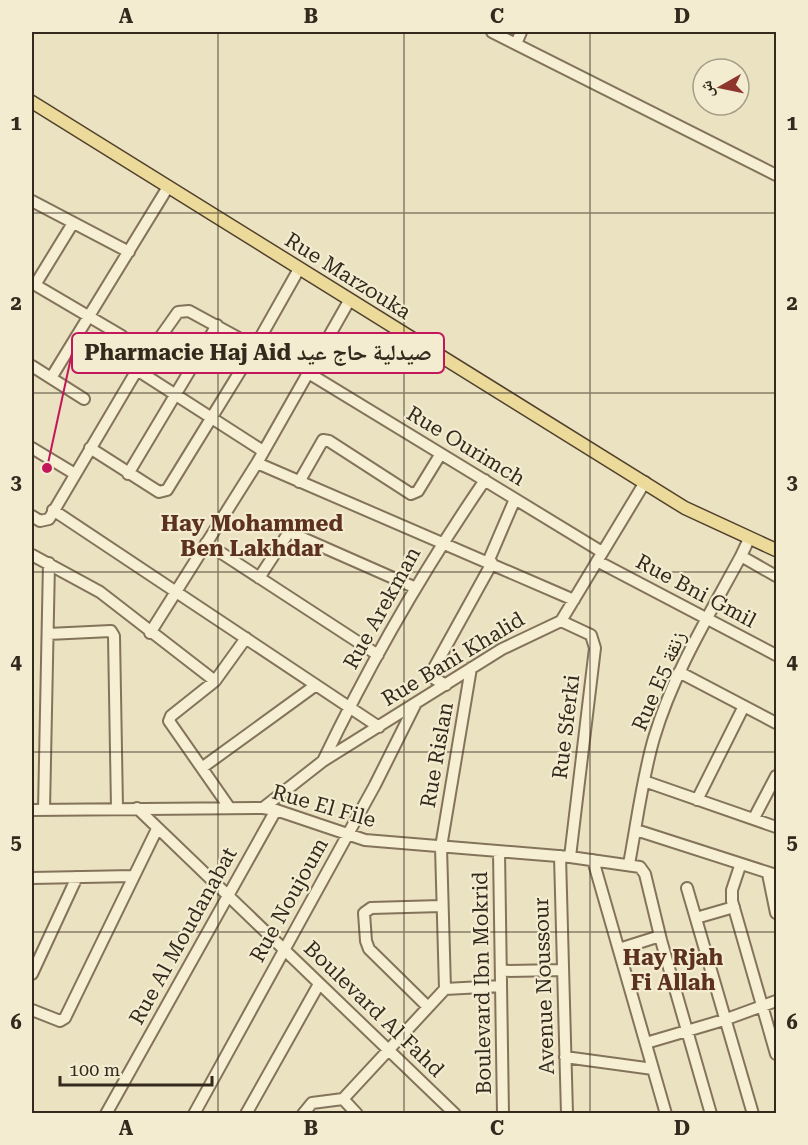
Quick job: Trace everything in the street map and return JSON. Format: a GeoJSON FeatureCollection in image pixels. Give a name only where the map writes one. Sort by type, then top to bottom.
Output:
{"type":"FeatureCollection","features":[{"type":"Feature","properties":{"kind":"main road","name":"Rue Marzouka"},"geometry":{"type":"LineString","coordinates":[[32,102],[685,508],[777,550]]}},
{"type":"Feature","properties":{"kind":"street"},"geometry":{"type":"LineString","coordinates":[[492,32],[777,175]]}},
{"type":"Feature","properties":{"kind":"street"},"geometry":{"type":"LineString","coordinates":[[516,44],[521,32]]}},
{"type":"Feature","properties":{"kind":"street"},"geometry":{"type":"LineString","coordinates":[[51,378],[168,187]]}},
{"type":"Feature","properties":{"kind":"street"},"geometry":{"type":"LineString","coordinates":[[32,201],[129,252]]}},
{"type":"Feature","properties":{"kind":"street"},"geometry":{"type":"LineString","coordinates":[[74,223],[33,284],[122,336]]}},
{"type":"Feature","properties":{"kind":"street"},"geometry":{"type":"LineString","coordinates":[[90,448],[159,492],[170,486],[255,346],[299,268]]}},
{"type":"Feature","properties":{"kind":"street"},"geometry":{"type":"LineString","coordinates":[[150,633],[257,463],[310,374],[349,301]]}},
{"type":"Feature","properties":{"kind":"street"},"geometry":{"type":"LineString","coordinates":[[32,516],[40,521],[51,514],[137,370],[178,312],[189,311],[255,346]]}},
{"type":"Feature","properties":{"kind":"street"},"geometry":{"type":"LineString","coordinates":[[128,474],[217,325]]}},
{"type":"Feature","properties":{"kind":"street"},"geometry":{"type":"LineString","coordinates":[[32,366],[84,399]]}},
{"type":"Feature","properties":{"kind":"street"},"geometry":{"type":"LineString","coordinates":[[137,370],[263,451]]}},
{"type":"Feature","properties":{"kind":"street","name":"Rue Ourimch"},"geometry":{"type":"LineString","coordinates":[[310,374],[440,455],[485,480],[600,556]]}},
{"type":"Feature","properties":{"kind":"street"},"geometry":{"type":"LineString","coordinates":[[299,482],[323,440],[329,441],[411,494],[418,491],[440,455]]}},
{"type":"Feature","properties":{"kind":"street"},"geometry":{"type":"LineString","coordinates":[[32,448],[75,474]]}},
{"type":"Feature","properties":{"kind":"street"},"geometry":{"type":"LineString","coordinates":[[257,463],[574,600]]}},
{"type":"Feature","properties":{"kind":"street","name":"Rue Arekman"},"geometry":{"type":"LineString","coordinates":[[323,761],[349,707],[416,588],[442,543],[485,480]]}},
{"type":"Feature","properties":{"kind":"street"},"geometry":{"type":"LineString","coordinates":[[561,621],[645,482]]}},
{"type":"Feature","properties":{"kind":"street"},"geometry":{"type":"LineString","coordinates":[[446,685],[435,679],[435,668],[490,563],[515,499]]}},
{"type":"Feature","properties":{"kind":"street"},"geometry":{"type":"LineString","coordinates":[[51,514],[175,591],[379,727]]}},
{"type":"Feature","properties":{"kind":"street"},"geometry":{"type":"LineString","coordinates":[[259,578],[289,532],[416,588]]}},
{"type":"Feature","properties":{"kind":"street"},"geometry":{"type":"LineString","coordinates":[[749,539],[741,556],[777,576]]}},
{"type":"Feature","properties":{"kind":"street"},"geometry":{"type":"LineString","coordinates":[[206,543],[378,655]]}},
{"type":"Feature","properties":{"kind":"street"},"geometry":{"type":"LineString","coordinates":[[32,555],[100,592],[150,633],[215,681]]}},
{"type":"Feature","properties":{"kind":"street","name":"Rue Bni Gmil"},"geometry":{"type":"LineString","coordinates":[[600,556],[708,619],[777,655]]}},
{"type":"Feature","properties":{"kind":"street","name":"Rue E5 زنقة"},"geometry":{"type":"LineString","coordinates":[[635,866],[636,830],[654,739],[679,672],[741,556]]}},
{"type":"Feature","properties":{"kind":"street"},"geometry":{"type":"LineString","coordinates":[[44,810],[49,563]]}},
{"type":"Feature","properties":{"kind":"street","name":"Rue Bani Khalid"},"geometry":{"type":"LineString","coordinates":[[264,808],[323,761],[527,635],[561,621]]}},
{"type":"Feature","properties":{"kind":"street","name":"Rue Sferki"},"geometry":{"type":"LineString","coordinates":[[561,621],[591,635],[595,648],[565,857]]}},
{"type":"Feature","properties":{"kind":"street"},"geometry":{"type":"LineString","coordinates":[[48,634],[111,631],[114,636],[117,808]]}},
{"type":"Feature","properties":{"kind":"street"},"geometry":{"type":"LineString","coordinates":[[229,807],[203,766],[171,726],[170,718],[215,681],[246,638]]}},
{"type":"Feature","properties":{"kind":"street","name":"Rue Rislan"},"geometry":{"type":"LineString","coordinates":[[445,989],[441,847],[471,668]]}},
{"type":"Feature","properties":{"kind":"street"},"geometry":{"type":"LineString","coordinates":[[679,672],[777,723]]}},
{"type":"Feature","properties":{"kind":"street"},"geometry":{"type":"LineString","coordinates":[[203,766],[316,685]]}},
{"type":"Feature","properties":{"kind":"street","name":"Rue Noujoum"},"geometry":{"type":"LineString","coordinates":[[194,1113],[347,835],[415,705]]}},
{"type":"Feature","properties":{"kind":"street"},"geometry":{"type":"LineString","coordinates":[[696,800],[744,706]]}},
{"type":"Feature","properties":{"kind":"street"},"geometry":{"type":"LineString","coordinates":[[754,818],[777,776]]}},
{"type":"Feature","properties":{"kind":"street"},"geometry":{"type":"LineString","coordinates":[[644,781],[777,827]]}},
{"type":"Feature","properties":{"kind":"street","name":"Boulevard Al Fahd"},"geometry":{"type":"LineString","coordinates":[[137,808],[455,1113]]}},
{"type":"Feature","properties":{"kind":"street","name":"Rue El File"},"geometry":{"type":"LineString","coordinates":[[32,810],[264,808],[276,810],[347,835],[385,843],[565,857],[635,866]]}},
{"type":"Feature","properties":{"kind":"street","name":"Rue Al Moudanabat"},"geometry":{"type":"LineString","coordinates":[[106,1113],[276,810]]}},
{"type":"Feature","properties":{"kind":"street"},"geometry":{"type":"LineString","coordinates":[[32,1010],[60,1021],[65,1018],[158,829]]}},
{"type":"Feature","properties":{"kind":"street"},"geometry":{"type":"LineString","coordinates":[[636,830],[772,875],[777,912]]}},
{"type":"Feature","properties":{"kind":"street","name":"Boulevard Ibn Mokrid"},"geometry":{"type":"LineString","coordinates":[[499,852],[503,1113]]}},
{"type":"Feature","properties":{"kind":"street","name":"Avenue Noussour"},"geometry":{"type":"LineString","coordinates":[[565,857],[563,970],[567,1113]]}},
{"type":"Feature","properties":{"kind":"street"},"geometry":{"type":"LineString","coordinates":[[593,860],[666,1113]]}},
{"type":"Feature","properties":{"kind":"street"},"geometry":{"type":"LineString","coordinates":[[635,866],[645,874],[660,936],[711,1113]]}},
{"type":"Feature","properties":{"kind":"street"},"geometry":{"type":"LineString","coordinates":[[740,866],[732,890],[734,908],[777,1054]]}},
{"type":"Feature","properties":{"kind":"street"},"geometry":{"type":"LineString","coordinates":[[32,878],[133,876]]}},
{"type":"Feature","properties":{"kind":"street"},"geometry":{"type":"LineString","coordinates":[[32,974],[77,877]]}},
{"type":"Feature","properties":{"kind":"street"},"geometry":{"type":"LineString","coordinates":[[687,888],[753,1113]]}},
{"type":"Feature","properties":{"kind":"street"},"geometry":{"type":"LineString","coordinates":[[428,1007],[369,949],[366,941],[364,913],[371,908],[441,906]]}},
{"type":"Feature","properties":{"kind":"street"},"geometry":{"type":"LineString","coordinates":[[696,918],[734,908]]}},
{"type":"Feature","properties":{"kind":"street"},"geometry":{"type":"LineString","coordinates":[[619,949],[660,936]]}},
{"type":"Feature","properties":{"kind":"street"},"geometry":{"type":"LineString","coordinates":[[502,971],[563,970]]}},
{"type":"Feature","properties":{"kind":"street"},"geometry":{"type":"LineString","coordinates":[[246,1113],[319,984]]}},
{"type":"Feature","properties":{"kind":"street"},"geometry":{"type":"LineString","coordinates":[[303,1113],[312,1103],[343,1099],[445,989],[501,986]]}},
{"type":"Feature","properties":{"kind":"street"},"geometry":{"type":"LineString","coordinates":[[646,1043],[724,1020],[777,1000]]}},
{"type":"Feature","properties":{"kind":"street"},"geometry":{"type":"LineString","coordinates":[[565,1057],[654,1069]]}},
{"type":"Feature","properties":{"kind":"street"},"geometry":{"type":"LineString","coordinates":[[343,1099],[357,1113]]}},
{"type":"Feature","properties":{"kind":"place","name":"Pharmacie Haj Aid صيدلية حاج عيد"},"geometry":{"type":"Point","coordinates":[47,468]}},
{"type":"Feature","properties":{"kind":"district","name":"Hay Mohammed Ben Lakhdar"},"geometry":{"type":"Point","coordinates":[252,536]}},
{"type":"Feature","properties":{"kind":"district","name":"Hay Rjah Fi Allah"},"geometry":{"type":"Point","coordinates":[673,970]}}]}
